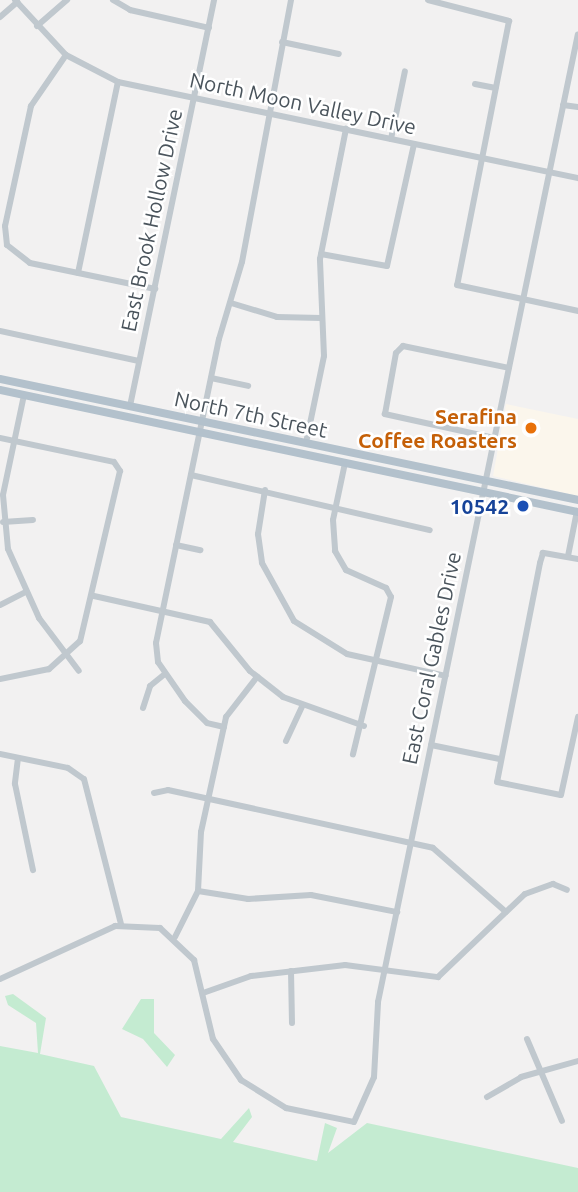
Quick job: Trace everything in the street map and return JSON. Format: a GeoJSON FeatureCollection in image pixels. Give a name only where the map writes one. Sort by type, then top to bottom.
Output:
{"type":"FeatureCollection","features":[{"type":"Feature","properties":{"kind":"main road","name":"North 7th Street"},"geometry":{"type":"LineString","coordinates":[[0,379],[578,500]]}},
{"type":"Feature","properties":{"kind":"main road","name":"North 7th Street"},"geometry":{"type":"LineString","coordinates":[[0,390],[577,511]]}},
{"type":"Feature","properties":{"kind":"street"},"geometry":{"type":"LineString","coordinates":[[37,26],[67,0]]}},
{"type":"Feature","properties":{"kind":"street"},"geometry":{"type":"LineString","coordinates":[[113,0],[130,10],[209,28]]}},
{"type":"Feature","properties":{"kind":"street","name":"East Brook Hollow Drive"},"geometry":{"type":"LineString","coordinates":[[130,406],[214,0]]}},
{"type":"Feature","properties":{"kind":"street"},"geometry":{"type":"LineString","coordinates":[[224,727],[203,720],[165,674],[155,650],[211,378],[230,303],[290,0]]}},
{"type":"Feature","properties":{"kind":"street"},"geometry":{"type":"LineString","coordinates":[[0,17],[16,1]]}},
{"type":"Feature","properties":{"kind":"street","name":"North Moon Valley Drive"},"geometry":{"type":"LineString","coordinates":[[16,1],[66,55],[118,82],[578,178]]}},
{"type":"Feature","properties":{"kind":"street"},"geometry":{"type":"LineString","coordinates":[[428,1],[509,21],[457,285],[578,311]]}},
{"type":"Feature","properties":{"kind":"street","name":"East Coral Gables Drive"},"geometry":{"type":"LineString","coordinates":[[203,993],[216,1046],[249,1088],[286,1108],[354,1122],[376,1066],[384,972],[563,105],[576,56],[578,34]]}},
{"type":"Feature","properties":{"kind":"street"},"geometry":{"type":"LineString","coordinates":[[282,42],[339,54]]}},
{"type":"Feature","properties":{"kind":"street"},"geometry":{"type":"LineString","coordinates":[[66,55],[31,106],[5,237],[20,259],[155,289]]}},
{"type":"Feature","properties":{"kind":"street"},"geometry":{"type":"LineString","coordinates":[[391,139],[405,71]]}},
{"type":"Feature","properties":{"kind":"street"},"geometry":{"type":"LineString","coordinates":[[78,273],[118,82]]}},
{"type":"Feature","properties":{"kind":"street"},"geometry":{"type":"LineString","coordinates":[[475,84],[496,88]]}},
{"type":"Feature","properties":{"kind":"street"},"geometry":{"type":"LineString","coordinates":[[563,105],[578,107]]}},
{"type":"Feature","properties":{"kind":"street"},"geometry":{"type":"LineString","coordinates":[[306,443],[324,356],[321,254],[346,130]]}},
{"type":"Feature","properties":{"kind":"street"},"geometry":{"type":"LineString","coordinates":[[321,254],[387,266],[414,144]]}},
{"type":"Feature","properties":{"kind":"street"},"geometry":{"type":"LineString","coordinates":[[230,303],[277,317],[321,318]]}},
{"type":"Feature","properties":{"kind":"street"},"geometry":{"type":"LineString","coordinates":[[0,331],[139,361]]}},
{"type":"Feature","properties":{"kind":"street"},"geometry":{"type":"LineString","coordinates":[[494,438],[385,414],[398,347],[509,368]]}},
{"type":"Feature","properties":{"kind":"street"},"geometry":{"type":"LineString","coordinates":[[211,378],[248,386]]}},
{"type":"Feature","properties":{"kind":"street"},"geometry":{"type":"LineString","coordinates":[[24,395],[14,442],[3,522],[26,592],[79,671]]}},
{"type":"Feature","properties":{"kind":"street"},"geometry":{"type":"LineString","coordinates":[[0,438],[120,465],[85,632],[67,655],[33,676],[0,679]]}},
{"type":"Feature","properties":{"kind":"street"},"geometry":{"type":"LineString","coordinates":[[345,463],[331,535],[340,562],[355,577],[390,591],[364,726],[353,754]]}},
{"type":"Feature","properties":{"kind":"street"},"geometry":{"type":"LineString","coordinates":[[191,475],[336,505],[430,530]]}},
{"type":"Feature","properties":{"kind":"street"},"geometry":{"type":"LineString","coordinates":[[265,490],[260,552],[279,602],[319,641],[377,661],[446,676]]}},
{"type":"Feature","properties":{"kind":"street"},"geometry":{"type":"LineString","coordinates":[[568,556],[577,511]]}},
{"type":"Feature","properties":{"kind":"street"},"geometry":{"type":"LineString","coordinates":[[3,522],[33,520]]}},
{"type":"Feature","properties":{"kind":"street"},"geometry":{"type":"LineString","coordinates":[[176,545],[200,550]]}},
{"type":"Feature","properties":{"kind":"street"},"geometry":{"type":"LineString","coordinates":[[578,559],[543,553],[497,782],[561,795],[575,752],[578,718]]}},
{"type":"Feature","properties":{"kind":"street"},"geometry":{"type":"LineString","coordinates":[[0,605],[26,592]]}},
{"type":"Feature","properties":{"kind":"street"},"geometry":{"type":"LineString","coordinates":[[94,596],[210,622],[257,677],[302,707],[364,726]]}},
{"type":"Feature","properties":{"kind":"street"},"geometry":{"type":"LineString","coordinates":[[143,708],[150,686],[165,674]]}},
{"type":"Feature","properties":{"kind":"street"},"geometry":{"type":"LineString","coordinates":[[175,937],[198,891],[209,798],[230,707],[257,677]]}},
{"type":"Feature","properties":{"kind":"street"},"geometry":{"type":"LineString","coordinates":[[286,741],[302,707]]}},
{"type":"Feature","properties":{"kind":"street"},"geometry":{"type":"LineString","coordinates":[[431,745],[500,759]]}},
{"type":"Feature","properties":{"kind":"street"},"geometry":{"type":"LineString","coordinates":[[0,754],[74,770],[87,787],[121,924]]}},
{"type":"Feature","properties":{"kind":"street"},"geometry":{"type":"LineString","coordinates":[[18,758],[15,784],[33,870]]}},
{"type":"Feature","properties":{"kind":"street"},"geometry":{"type":"LineString","coordinates":[[154,793],[209,798],[439,850],[506,912]]}},
{"type":"Feature","properties":{"kind":"street"},"geometry":{"type":"LineString","coordinates":[[1,977],[121,924],[153,926],[175,937],[194,960],[203,993],[291,971],[345,965],[421,979],[445,974],[506,912],[543,886],[567,890]]}},
{"type":"Feature","properties":{"kind":"street"},"geometry":{"type":"LineString","coordinates":[[198,891],[248,900],[311,895],[397,912]]}},
{"type":"Feature","properties":{"kind":"street"},"geometry":{"type":"LineString","coordinates":[[291,971],[292,1023]]}},
{"type":"Feature","properties":{"kind":"street"},"geometry":{"type":"LineString","coordinates":[[527,1039],[543,1069],[562,1121]]}},
{"type":"Feature","properties":{"kind":"street"},"geometry":{"type":"LineString","coordinates":[[486,1097],[543,1069],[578,1061]]}},
{"type":"Feature","properties":{"kind":"shaded area"},"geometry":{"type":"Polygon","coordinates":[[[506,404],[578,419],[578,496],[493,476],[506,404]]]}},
{"type":"Feature","properties":{"kind":"green space"},"geometry":{"type":"Polygon","coordinates":[[[13,994],[46,1018],[40,1054],[94,1066],[121,1117],[221,1139],[249,1108],[252,1117],[233,1142],[317,1161],[325,1123],[337,1128],[328,1153],[367,1123],[578,1168],[578,1192],[0,1192],[0,1046],[38,1053],[36,1023],[8,1005],[5,996],[13,994]]]}},
{"type":"Feature","properties":{"kind":"green space"},"geometry":{"type":"Polygon","coordinates":[[[141,999],[154,999],[154,1033],[175,1055],[167,1067],[143,1039],[122,1029],[141,999]]]}},
{"type":"Feature","properties":{"kind":"place","name":"Serafina Coffee Roasters"},"geometry":{"type":"Point","coordinates":[531,428]}},
{"type":"Feature","properties":{"kind":"place","name":"10542"},"geometry":{"type":"Point","coordinates":[523,506]}}]}
